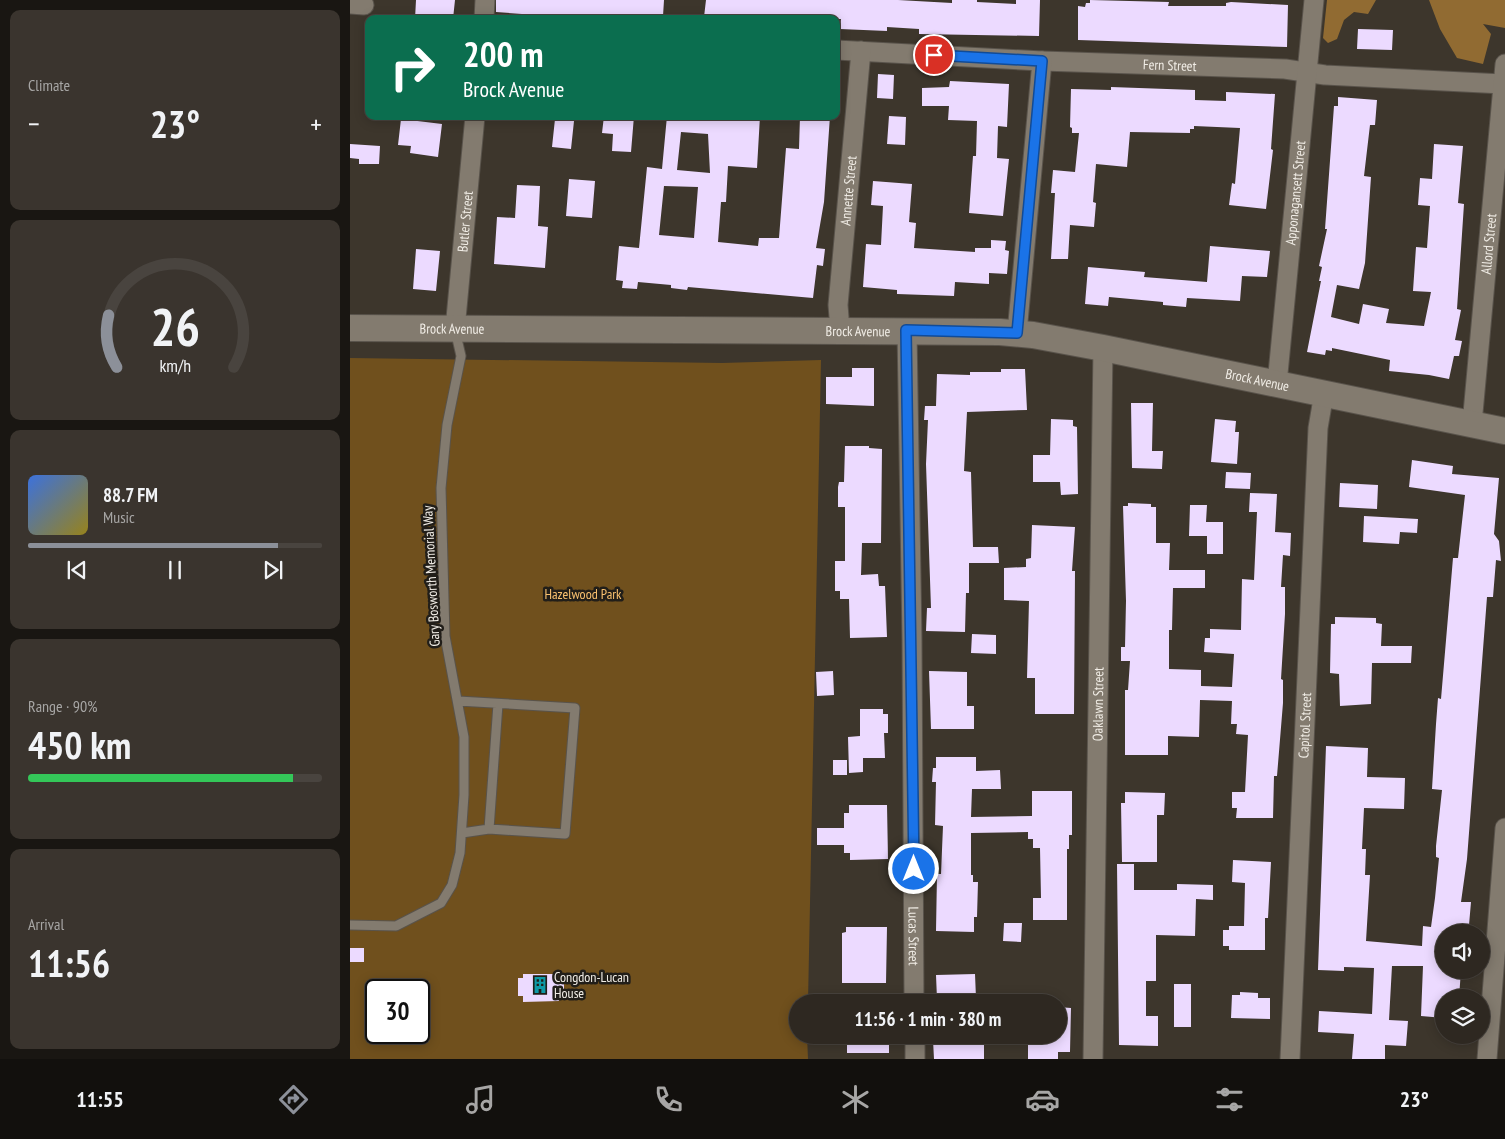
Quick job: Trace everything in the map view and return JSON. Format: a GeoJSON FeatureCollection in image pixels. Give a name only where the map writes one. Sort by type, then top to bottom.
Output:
{"type":"FeatureCollection","features":[{"type":"Feature","properties":{"kind":"main road","name":"Brock Avenue"},"geometry":{"type":"LineString","coordinates":[[350,328],[906,330],[1017,333],[1103,348],[1505,431]]}},
{"type":"Feature","properties":{"kind":"street"},"geometry":{"type":"LineString","coordinates":[[484,15],[485,0]]}},
{"type":"Feature","properties":{"kind":"street","name":"Apponagansett Street"},"geometry":{"type":"LineString","coordinates":[[1277,384],[1314,0]]}},
{"type":"Feature","properties":{"kind":"street","name":"Fern Street"},"geometry":{"type":"LineString","coordinates":[[840,50],[1042,61],[1285,69],[1325,75],[1503,84]]}},
{"type":"Feature","properties":{"kind":"street","name":"Annette Street"},"geometry":{"type":"LineString","coordinates":[[840,330],[838,305],[861,51]]}},
{"type":"Feature","properties":{"kind":"street"},"geometry":{"type":"LineString","coordinates":[[1017,333],[1042,61]]}},
{"type":"Feature","properties":{"kind":"street","name":"Allord Street"},"geometry":{"type":"LineString","coordinates":[[1472,424],[1505,64]]}},
{"type":"Feature","properties":{"kind":"street","name":"Butler Street"},"geometry":{"type":"LineString","coordinates":[[455,328],[475,120]]}},
{"type":"Feature","properties":{"kind":"street","name":"Lucas Street"},"geometry":{"type":"LineString","coordinates":[[906,330],[912,650],[914,994]]}},
{"type":"Feature","properties":{"kind":"street","name":"Oaklawn Street"},"geometry":{"type":"LineString","coordinates":[[1093,1059],[1103,348]]}},
{"type":"Feature","properties":{"kind":"street","name":"Capitol Street"},"geometry":{"type":"LineString","coordinates":[[1290,1059],[1318,428],[1324,393]]}},
{"type":"Feature","properties":{"kind":"street"},"geometry":{"type":"LineString","coordinates":[[1487,1059],[1505,828]]}},
{"type":"Feature","properties":{"kind":"street"},"geometry":{"type":"LineString","coordinates":[[915,1044],[915,1059]]}},
{"type":"Feature","properties":{"kind":"lane","name":"Gary Bosworth Memorial Way"},"geometry":{"type":"LineString","coordinates":[[350,925],[396,926],[441,903],[452,885],[462,833],[464,737],[445,636],[440,488],[447,425],[461,356],[455,328]]}},
{"type":"Feature","properties":{"kind":"lane"},"geometry":{"type":"LineString","coordinates":[[458,701],[575,708],[565,834],[488,829],[462,833]]}},
{"type":"Feature","properties":{"kind":"lane"},"geometry":{"type":"LineString","coordinates":[[488,829],[498,704]]}},
{"type":"Feature","properties":{"kind":"green space","name":"Hazelwood Park"},"geometry":{"type":"Polygon","coordinates":[[[350,358],[722,363],[821,360],[808,994],[789,994],[789,1044],[807,1044],[808,1059],[350,1059],[350,358]]]}},
{"type":"Feature","properties":{"kind":"shaded area"},"geometry":{"type":"Polygon","coordinates":[[[1327,0],[1376,0],[1368,14],[1354,12],[1344,20],[1337,39],[1328,43],[1323,38],[1327,0]]]}},
{"type":"Feature","properties":{"kind":"shaded area"},"geometry":{"type":"Polygon","coordinates":[[[1429,0],[1505,0],[1505,28],[1483,24],[1491,34],[1483,64],[1457,58],[1440,29],[1429,0]]]}},
{"type":"Feature","properties":{"kind":"building"},"geometry":{"type":"Polygon","coordinates":[[[416,0],[455,0],[453,15],[415,15],[416,0]]]}},
{"type":"Feature","properties":{"kind":"building"},"geometry":{"type":"Polygon","coordinates":[[[496,0],[664,0],[663,15],[537,15],[496,12],[496,0]]]}},
{"type":"Feature","properties":{"kind":"building"},"geometry":{"type":"Polygon","coordinates":[[[706,0],[898,0],[952,3],[952,0],[977,0],[977,2],[1016,4],[1016,0],[1040,0],[1039,36],[919,34],[919,29],[887,27],[887,31],[840,29],[840,15],[704,15],[706,0]]]}},
{"type":"Feature","properties":{"kind":"building"},"geometry":{"type":"Polygon","coordinates":[[[1090,0],[1169,2],[1168,6],[1226,6],[1226,3],[1231,2],[1288,5],[1287,47],[1078,40],[1078,6],[1085,7],[1086,3],[1090,3],[1090,0]]]}},
{"type":"Feature","properties":{"kind":"building"},"geometry":{"type":"Polygon","coordinates":[[[1358,29],[1393,30],[1392,50],[1357,49],[1358,29]]]}},
{"type":"Feature","properties":{"kind":"building"},"geometry":{"type":"Polygon","coordinates":[[[878,74],[894,75],[893,99],[877,98],[878,74]]]}},
{"type":"Feature","properties":{"kind":"building"},"geometry":{"type":"Polygon","coordinates":[[[950,81],[1009,84],[1007,127],[998,126],[997,158],[1009,159],[1003,216],[969,213],[973,156],[976,156],[977,121],[948,120],[949,106],[922,106],[922,88],[949,87],[950,81]]]}},
{"type":"Feature","properties":{"kind":"building"},"geometry":{"type":"Polygon","coordinates":[[[1111,87],[1195,90],[1195,100],[1226,101],[1226,92],[1275,94],[1271,149],[1273,150],[1266,209],[1229,205],[1232,183],[1235,184],[1240,128],[1194,126],[1194,129],[1190,129],[1190,133],[1130,132],[1127,167],[1096,164],[1093,202],[1096,203],[1094,227],[1070,225],[1068,259],[1051,259],[1055,193],[1051,193],[1053,170],[1075,172],[1079,133],[1072,133],[1072,128],[1070,127],[1071,89],[1111,90],[1111,87]]]}},
{"type":"Feature","properties":{"kind":"building"},"geometry":{"type":"Polygon","coordinates":[[[1338,97],[1377,100],[1375,125],[1370,125],[1364,176],[1371,177],[1365,263],[1359,289],[1337,285],[1331,317],[1359,324],[1363,304],[1389,309],[1386,323],[1424,326],[1431,292],[1413,291],[1416,247],[1427,248],[1430,206],[1418,205],[1420,178],[1432,179],[1434,144],[1463,146],[1458,203],[1464,204],[1457,309],[1461,310],[1455,340],[1462,341],[1459,356],[1454,356],[1449,379],[1389,371],[1390,360],[1332,348],[1332,351],[1326,350],[1325,355],[1307,352],[1321,281],[1319,281],[1322,267],[1319,266],[1327,229],[1325,229],[1334,106],[1338,106],[1338,97]]]}},
{"type":"Feature","properties":{"kind":"building"},"geometry":{"type":"Polygon","coordinates":[[[889,116],[906,117],[905,145],[887,144],[889,116]]]}},
{"type":"Feature","properties":{"kind":"building"},"geometry":{"type":"Polygon","coordinates":[[[401,120],[442,124],[438,157],[410,153],[411,146],[398,145],[401,120]]]}},
{"type":"Feature","properties":{"kind":"building"},"geometry":{"type":"Polygon","coordinates":[[[555,120],[574,121],[571,149],[552,147],[555,120]]]}},
{"type":"Feature","properties":{"kind":"building"},"geometry":{"type":"Polygon","coordinates":[[[604,120],[634,120],[631,152],[612,151],[613,134],[602,133],[604,120]]]}},
{"type":"Feature","properties":{"kind":"building"},"geometry":{"type":"Polygon","coordinates":[[[667,120],[760,120],[757,168],[728,166],[726,202],[721,202],[718,242],[758,246],[759,238],[779,238],[786,148],[799,149],[800,120],[830,120],[824,202],[816,248],[825,249],[823,266],[817,265],[813,298],[688,287],[687,290],[671,288],[671,285],[638,282],[637,289],[622,288],[623,281],[616,280],[619,246],[639,248],[647,167],[662,169],[667,120]],[[681,132],[677,170],[710,173],[708,134],[681,132]],[[664,186],[659,235],[694,238],[698,187],[664,186]]]}},
{"type":"Feature","properties":{"kind":"building"},"geometry":{"type":"Polygon","coordinates":[[[350,144],[380,146],[379,164],[359,164],[359,159],[350,158],[350,144]]]}},
{"type":"Feature","properties":{"kind":"building"},"geometry":{"type":"Polygon","coordinates":[[[569,179],[595,181],[592,218],[566,216],[569,179]]]}},
{"type":"Feature","properties":{"kind":"building"},"geometry":{"type":"Polygon","coordinates":[[[873,181],[912,184],[909,222],[916,223],[914,248],[975,252],[975,248],[991,248],[991,240],[1006,241],[1005,250],[1009,251],[1007,274],[989,273],[989,284],[955,282],[954,296],[897,294],[897,290],[863,287],[866,244],[881,245],[883,206],[871,205],[873,181]]]}},
{"type":"Feature","properties":{"kind":"building"},"geometry":{"type":"Polygon","coordinates":[[[517,185],[540,186],[538,226],[548,227],[545,268],[494,264],[497,217],[515,218],[517,185]]]}},
{"type":"Feature","properties":{"kind":"building"},"geometry":{"type":"Polygon","coordinates":[[[1210,246],[1270,251],[1267,277],[1242,276],[1240,301],[1187,298],[1186,307],[1163,305],[1163,302],[1109,297],[1108,306],[1085,304],[1088,267],[1145,272],[1144,277],[1207,282],[1210,246]]]}},
{"type":"Feature","properties":{"kind":"building"},"geometry":{"type":"Polygon","coordinates":[[[416,249],[440,251],[436,291],[413,289],[416,249]]]}},
{"type":"Feature","properties":{"kind":"building"},"geometry":{"type":"Polygon","coordinates":[[[852,368],[874,368],[874,406],[826,404],[826,377],[852,377],[852,368]]]}},
{"type":"Feature","properties":{"kind":"building"},"geometry":{"type":"Polygon","coordinates":[[[1001,369],[1025,369],[1027,410],[967,412],[964,471],[971,472],[973,547],[998,547],[999,563],[969,563],[969,593],[966,593],[965,632],[926,631],[927,608],[931,608],[926,464],[928,420],[924,420],[925,406],[936,406],[937,374],[970,375],[970,372],[1001,372],[1001,369]]]}},
{"type":"Feature","properties":{"kind":"building"},"geometry":{"type":"Polygon","coordinates":[[[1131,403],[1153,403],[1152,451],[1163,451],[1162,469],[1132,468],[1131,403]]]}},
{"type":"Feature","properties":{"kind":"building"},"geometry":{"type":"Polygon","coordinates":[[[1051,419],[1073,420],[1073,426],[1077,427],[1078,494],[1061,495],[1060,482],[1033,482],[1033,455],[1050,455],[1051,419]]]}},
{"type":"Feature","properties":{"kind":"building"},"geometry":{"type":"Polygon","coordinates":[[[1215,419],[1236,421],[1235,432],[1239,432],[1237,464],[1211,462],[1215,419]]]}},
{"type":"Feature","properties":{"kind":"building"},"geometry":{"type":"Polygon","coordinates":[[[845,446],[869,446],[869,448],[882,449],[881,543],[862,543],[861,575],[878,574],[879,586],[885,586],[887,637],[850,638],[849,599],[840,599],[840,591],[835,591],[835,561],[845,561],[845,507],[838,507],[838,487],[839,482],[844,482],[845,446]]]}},
{"type":"Feature","properties":{"kind":"building"},"geometry":{"type":"Polygon","coordinates":[[[1412,460],[1453,466],[1452,474],[1499,478],[1494,534],[1499,541],[1501,561],[1496,560],[1493,597],[1487,597],[1467,859],[1461,902],[1471,902],[1469,924],[1435,924],[1435,979],[1460,979],[1460,989],[1435,989],[1435,1017],[1421,1016],[1423,966],[1392,966],[1389,1020],[1408,1021],[1406,1046],[1385,1045],[1385,1059],[1352,1059],[1354,1034],[1318,1032],[1319,1011],[1372,1014],[1374,968],[1344,967],[1344,971],[1318,970],[1326,746],[1368,748],[1367,777],[1405,778],[1404,809],[1364,808],[1362,849],[1366,849],[1365,875],[1370,875],[1366,941],[1422,946],[1423,926],[1431,927],[1439,858],[1436,857],[1436,846],[1442,790],[1432,789],[1436,724],[1438,698],[1441,699],[1453,558],[1458,558],[1465,495],[1409,487],[1412,460]]]}},
{"type":"Feature","properties":{"kind":"building"},"geometry":{"type":"Polygon","coordinates":[[[1226,472],[1251,473],[1250,489],[1225,488],[1226,472]]]}},
{"type":"Feature","properties":{"kind":"building"},"geometry":{"type":"Polygon","coordinates":[[[1340,483],[1378,485],[1377,509],[1339,507],[1340,483]]]}},
{"type":"Feature","properties":{"kind":"building"},"geometry":{"type":"Polygon","coordinates":[[[1250,493],[1277,494],[1275,532],[1291,533],[1290,556],[1283,555],[1281,587],[1285,587],[1285,614],[1281,679],[1283,680],[1283,703],[1277,776],[1274,776],[1273,818],[1236,818],[1237,808],[1232,808],[1232,792],[1245,792],[1248,735],[1236,734],[1237,724],[1231,724],[1232,701],[1200,700],[1199,737],[1168,736],[1168,755],[1125,755],[1125,690],[1128,690],[1130,661],[1121,661],[1121,647],[1125,647],[1126,601],[1123,506],[1128,506],[1128,503],[1151,504],[1151,507],[1156,507],[1156,543],[1170,543],[1169,570],[1205,570],[1205,588],[1173,588],[1172,630],[1169,630],[1169,669],[1201,670],[1201,686],[1232,687],[1234,654],[1204,652],[1205,638],[1210,638],[1210,629],[1241,630],[1242,579],[1254,580],[1257,512],[1249,512],[1250,493]]]}},
{"type":"Feature","properties":{"kind":"building"},"geometry":{"type":"Polygon","coordinates":[[[1190,505],[1207,505],[1206,522],[1223,522],[1223,554],[1207,554],[1207,536],[1189,536],[1190,505]]]}},
{"type":"Feature","properties":{"kind":"building"},"geometry":{"type":"Polygon","coordinates":[[[1364,516],[1418,519],[1417,533],[1400,532],[1399,544],[1363,542],[1364,516]]]}},
{"type":"Feature","properties":{"kind":"building"},"geometry":{"type":"Polygon","coordinates":[[[1032,525],[1075,527],[1072,571],[1075,571],[1074,714],[1035,714],[1035,678],[1027,678],[1029,601],[1004,600],[1004,568],[1026,567],[1026,559],[1031,558],[1032,525]]]}},
{"type":"Feature","properties":{"kind":"building"},"geometry":{"type":"Polygon","coordinates":[[[1335,617],[1376,618],[1376,623],[1382,624],[1381,646],[1412,646],[1411,663],[1372,663],[1371,704],[1340,706],[1339,674],[1330,673],[1331,624],[1335,624],[1335,617]]]}},
{"type":"Feature","properties":{"kind":"building"},"geometry":{"type":"Polygon","coordinates":[[[972,634],[996,635],[996,654],[971,653],[972,634]]]}},
{"type":"Feature","properties":{"kind":"building"},"geometry":{"type":"Polygon","coordinates":[[[833,671],[834,695],[817,696],[816,672],[833,671]]]}},
{"type":"Feature","properties":{"kind":"building"},"geometry":{"type":"Polygon","coordinates":[[[929,671],[967,672],[967,706],[974,706],[974,729],[931,729],[929,671]]]}},
{"type":"Feature","properties":{"kind":"building"},"geometry":{"type":"Polygon","coordinates":[[[860,709],[883,709],[883,714],[888,714],[888,733],[884,733],[885,758],[863,758],[863,772],[849,773],[848,737],[860,736],[860,709]]]}},
{"type":"Feature","properties":{"kind":"building"},"geometry":{"type":"Polygon","coordinates":[[[936,757],[976,757],[976,771],[1000,770],[1001,789],[972,789],[971,817],[1032,816],[1032,791],[1072,791],[1072,835],[1069,835],[1069,849],[1067,849],[1067,920],[1033,920],[1033,898],[1041,898],[1040,848],[1033,848],[1033,839],[1028,839],[1028,832],[971,833],[971,875],[973,875],[973,882],[978,882],[977,917],[974,917],[974,932],[936,931],[937,874],[941,874],[943,826],[935,825],[936,782],[932,782],[933,768],[936,768],[936,757]]]}},
{"type":"Feature","properties":{"kind":"building"},"geometry":{"type":"Polygon","coordinates":[[[833,760],[847,760],[847,775],[833,775],[833,760]]]}},
{"type":"Feature","properties":{"kind":"building"},"geometry":{"type":"Polygon","coordinates":[[[1125,792],[1165,793],[1164,815],[1157,815],[1157,862],[1122,862],[1121,803],[1125,803],[1125,792]]]}},
{"type":"Feature","properties":{"kind":"building"},"geometry":{"type":"Polygon","coordinates":[[[849,805],[887,805],[888,859],[850,860],[850,853],[844,853],[844,845],[817,845],[817,828],[844,828],[844,813],[849,813],[849,805]]]}},
{"type":"Feature","properties":{"kind":"building"},"geometry":{"type":"Polygon","coordinates":[[[1233,860],[1271,862],[1268,918],[1265,918],[1265,950],[1229,950],[1229,946],[1223,946],[1223,930],[1229,930],[1229,926],[1244,926],[1245,883],[1232,882],[1233,860]]]}},
{"type":"Feature","properties":{"kind":"building"},"geometry":{"type":"Polygon","coordinates":[[[1117,864],[1134,864],[1134,890],[1177,890],[1177,884],[1213,885],[1213,900],[1196,899],[1195,936],[1156,935],[1156,981],[1146,981],[1146,1016],[1158,1016],[1158,1046],[1119,1045],[1117,864]]]}},
{"type":"Feature","properties":{"kind":"building"},"geometry":{"type":"Polygon","coordinates":[[[1004,923],[1022,923],[1021,942],[1003,941],[1004,923]]]}},
{"type":"Feature","properties":{"kind":"building"},"geometry":{"type":"Polygon","coordinates":[[[846,927],[887,927],[886,983],[842,983],[842,933],[846,932],[846,927]]]}},
{"type":"Feature","properties":{"kind":"building"},"geometry":{"type":"Polygon","coordinates":[[[350,948],[364,948],[364,962],[350,962],[350,948]]]}},
{"type":"Feature","properties":{"kind":"building","name":"Congdon-Lucan House"},"geometry":{"type":"Polygon","coordinates":[[[523,974],[558,974],[558,978],[564,978],[564,992],[559,993],[559,1001],[523,1002],[523,996],[518,996],[518,978],[523,978],[523,974]]]}},
{"type":"Feature","properties":{"kind":"building"},"geometry":{"type":"Polygon","coordinates":[[[975,974],[976,994],[937,994],[936,975],[975,974]]]}},
{"type":"Feature","properties":{"kind":"building"},"geometry":{"type":"Polygon","coordinates":[[[1174,984],[1191,984],[1191,1027],[1174,1027],[1174,984]]]}},
{"type":"Feature","properties":{"kind":"building"},"geometry":{"type":"Polygon","coordinates":[[[1240,992],[1258,993],[1258,998],[1270,998],[1270,1019],[1231,1018],[1232,995],[1240,995],[1240,992]]]}},
{"type":"Feature","properties":{"kind":"building"},"geometry":{"type":"Polygon","coordinates":[[[1067,1008],[1071,1008],[1070,1052],[1058,1052],[1058,1059],[1028,1059],[1028,1044],[1067,1044],[1067,1008]]]}},
{"type":"Feature","properties":{"kind":"building"},"geometry":{"type":"Polygon","coordinates":[[[847,1044],[889,1044],[889,1053],[847,1053],[847,1044]]]}},
{"type":"Feature","properties":{"kind":"building"},"geometry":{"type":"Polygon","coordinates":[[[933,1044],[984,1044],[984,1059],[934,1059],[933,1044]]]}},
{"type":"Feature","properties":{"kind":"place","name":"Congdon-Lucan House"},"geometry":{"type":"Point","coordinates":[540,985]}},
{"type":"Feature","properties":{"kind":"route"},"geometry":{"type":"LineString","coordinates":[[914,869],[906,330],[1017,333],[1042,61],[934,55]]}}]}
